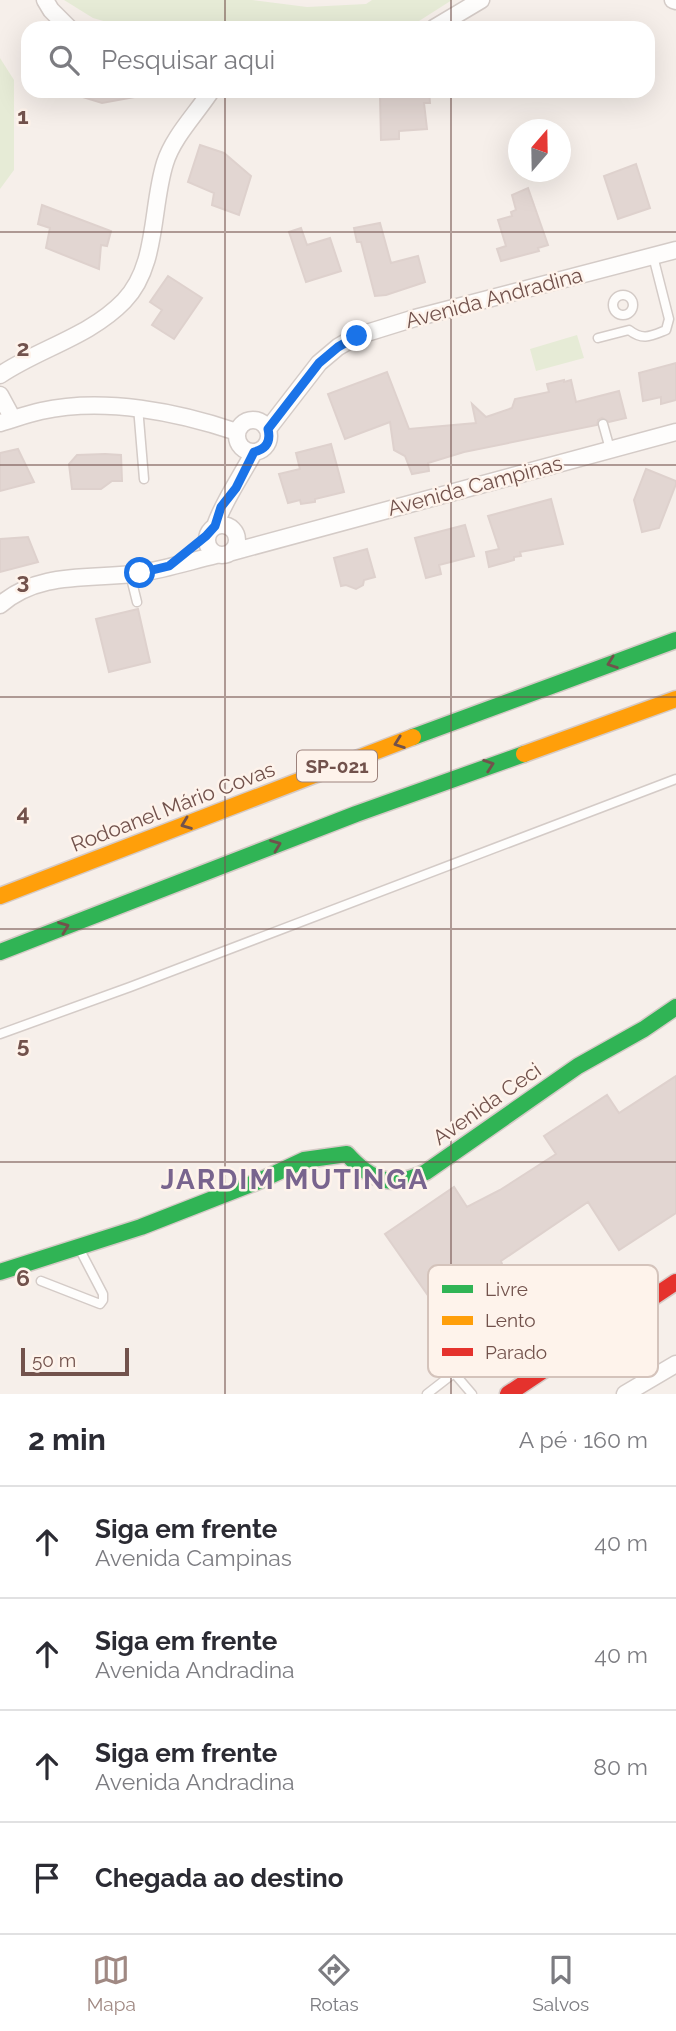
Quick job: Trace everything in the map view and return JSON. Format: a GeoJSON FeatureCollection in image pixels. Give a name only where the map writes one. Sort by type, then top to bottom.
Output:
{"type":"FeatureCollection","features":[{"type":"Feature","properties":{"kind":"main road","name":"Rodoanel Mário Covas"},"geometry":{"type":"LineString","coordinates":[[0,896],[351,760],[676,640]]}},
{"type":"Feature","properties":{"kind":"main road","name":"SP-021"},"geometry":{"type":"LineString","coordinates":[[0,952],[356,814],[676,699]]}},
{"type":"Feature","properties":{"kind":"main road","name":"Avenida Ceci"},"geometry":{"type":"LineString","coordinates":[[0,1272],[51,1254],[79,1248],[259,1181],[304,1160],[347,1154],[360,1169],[396,1183],[407,1181],[426,1172],[578,1066],[644,1029],[676,1007]]}},
{"type":"Feature","properties":{"kind":"main road"},"geometry":{"type":"LineString","coordinates":[[658,1294],[676,1282]]}},
{"type":"Feature","properties":{"kind":"main road"},"geometry":{"type":"LineString","coordinates":[[508,1394],[534,1377]]}},
{"type":"Feature","properties":{"kind":"street"},"geometry":{"type":"LineString","coordinates":[[45,0],[62,21]]}},
{"type":"Feature","properties":{"kind":"street"},"geometry":{"type":"LineString","coordinates":[[446,21],[481,0]]}},
{"type":"Feature","properties":{"kind":"street"},"geometry":{"type":"LineString","coordinates":[[0,375],[93,327],[125,299],[141,274],[166,160],[178,137],[206,98]]}},
{"type":"Feature","properties":{"kind":"street","name":"Avenida Andradina"},"geometry":{"type":"LineString","coordinates":[[268,429],[319,363],[357,336],[415,318],[676,250]]}},
{"type":"Feature","properties":{"kind":"street"},"geometry":{"type":"LineString","coordinates":[[0,395],[7,421],[43,410],[138,407],[186,416],[237,432]]}},
{"type":"Feature","properties":{"kind":"street"},"geometry":{"type":"LineString","coordinates":[[256,419],[268,429],[270,437],[262,450],[254,452],[240,446],[237,432],[248,420],[256,419]]}},
{"type":"Feature","properties":{"kind":"street","name":"Avenida Campinas"},"geometry":{"type":"LineString","coordinates":[[169,566],[224,536],[273,540],[676,432]]}},
{"type":"Feature","properties":{"kind":"street"},"geometry":{"type":"LineString","coordinates":[[224,536],[221,507],[236,488],[254,452]]}},
{"type":"Feature","properties":{"kind":"street","name":"Avenida Campinas"},"geometry":{"type":"LineString","coordinates":[[0,605],[33,584],[64,578],[130,574],[216,555],[224,556],[224,536]]}},
{"type":"Feature","properties":{"kind":"street"},"geometry":{"type":"LineString","coordinates":[[658,1375],[676,1364]]}},
{"type":"Feature","properties":{"kind":"street"},"geometry":{"type":"LineString","coordinates":[[625,1394],[654,1377]]}},
{"type":"Feature","properties":{"kind":"lane"},"geometry":{"type":"LineString","coordinates":[[625,316],[629,330],[637,336],[646,338],[668,327],[669,319],[653,256]]}},
{"type":"Feature","properties":{"kind":"lane"},"geometry":{"type":"LineString","coordinates":[[598,338],[629,330]]}},
{"type":"Feature","properties":{"kind":"lane"},"geometry":{"type":"LineString","coordinates":[[138,407],[144,479]]}},
{"type":"Feature","properties":{"kind":"lane"},"geometry":{"type":"LineString","coordinates":[[603,424],[610,449]]}},
{"type":"Feature","properties":{"kind":"lane"},"geometry":{"type":"LineString","coordinates":[[130,574],[137,602]]}},
{"type":"Feature","properties":{"kind":"lane"},"geometry":{"type":"LineString","coordinates":[[0,1034],[676,779]]}},
{"type":"Feature","properties":{"kind":"lane"},"geometry":{"type":"LineString","coordinates":[[41,1281],[97,1304],[102,1303],[103,1294],[79,1248]]}},
{"type":"Feature","properties":{"kind":"lane"},"geometry":{"type":"LineString","coordinates":[[427,1394],[449,1377]]}},
{"type":"Feature","properties":{"kind":"lane"},"geometry":{"type":"LineString","coordinates":[[457,1377],[472,1394]]}},
{"type":"Feature","properties":{"kind":"green space"},"geometry":{"type":"Polygon","coordinates":[[[64,0],[252,0],[307,7],[366,4],[372,0],[452,0],[419,21],[104,21],[93,18],[64,0]]]}},
{"type":"Feature","properties":{"kind":"green space"},"geometry":{"type":"Polygon","coordinates":[[[0,58],[14,80],[14,170],[0,189],[0,58]]]}},
{"type":"Feature","properties":{"kind":"green space"},"geometry":{"type":"Polygon","coordinates":[[[577,335],[584,358],[536,371],[530,349],[577,335]]]}},
{"type":"Feature","properties":{"kind":"building"},"geometry":{"type":"Polygon","coordinates":[[[86,98],[130,98],[102,103],[86,98]]]}},
{"type":"Feature","properties":{"kind":"building"},"geometry":{"type":"Polygon","coordinates":[[[380,98],[430,98],[430,103],[424,103],[427,129],[399,131],[399,139],[381,140],[380,98]]]}},
{"type":"Feature","properties":{"kind":"building"},"geometry":{"type":"Polygon","coordinates":[[[200,145],[224,153],[251,176],[239,215],[212,205],[214,193],[188,182],[200,145]]]}},
{"type":"Feature","properties":{"kind":"building"},"geometry":{"type":"Polygon","coordinates":[[[636,164],[650,208],[618,219],[604,176],[636,164]]]}},
{"type":"Feature","properties":{"kind":"building"},"geometry":{"type":"Polygon","coordinates":[[[528,188],[548,245],[538,248],[539,251],[501,261],[497,249],[506,246],[498,220],[512,216],[511,212],[516,210],[512,195],[528,188]]]}},
{"type":"Feature","properties":{"kind":"building"},"geometry":{"type":"Polygon","coordinates":[[[42,205],[111,231],[107,246],[101,245],[99,269],[46,248],[50,228],[38,224],[42,205]]]}},
{"type":"Feature","properties":{"kind":"building"},"geometry":{"type":"Polygon","coordinates":[[[380,223],[391,263],[418,256],[425,282],[375,296],[361,242],[357,242],[354,228],[380,223]]]}},
{"type":"Feature","properties":{"kind":"building"},"geometry":{"type":"Polygon","coordinates":[[[301,228],[307,245],[330,238],[341,271],[306,282],[289,232],[301,228]]]}},
{"type":"Feature","properties":{"kind":"building"},"geometry":{"type":"Polygon","coordinates":[[[168,276],[202,298],[174,339],[152,325],[162,310],[150,302],[168,276]]]}},
{"type":"Feature","properties":{"kind":"building"},"geometry":{"type":"Polygon","coordinates":[[[676,363],[676,400],[661,404],[661,397],[643,401],[639,373],[676,363]]]}},
{"type":"Feature","properties":{"kind":"building"},"geometry":{"type":"Polygon","coordinates":[[[387,372],[409,429],[476,423],[472,404],[486,417],[512,408],[515,399],[549,392],[547,384],[564,380],[571,380],[576,402],[619,391],[626,418],[609,422],[602,418],[597,425],[464,452],[428,463],[429,471],[412,474],[405,456],[394,450],[390,422],[345,439],[328,394],[387,372]]]}},
{"type":"Feature","properties":{"kind":"building"},"geometry":{"type":"Polygon","coordinates":[[[331,444],[344,492],[315,499],[315,502],[301,504],[300,500],[288,503],[279,474],[300,469],[296,453],[331,444]]]}},
{"type":"Feature","properties":{"kind":"building"},"geometry":{"type":"Polygon","coordinates":[[[18,449],[34,482],[0,491],[0,453],[18,449]]]}},
{"type":"Feature","properties":{"kind":"building"},"geometry":{"type":"Polygon","coordinates":[[[77,455],[121,455],[122,481],[112,481],[101,489],[72,489],[69,464],[77,455]]]}},
{"type":"Feature","properties":{"kind":"building"},"geometry":{"type":"Polygon","coordinates":[[[646,469],[676,481],[676,484],[659,528],[642,532],[634,500],[646,469]]]}},
{"type":"Feature","properties":{"kind":"building"},"geometry":{"type":"Polygon","coordinates":[[[551,499],[563,544],[520,552],[521,556],[514,557],[514,560],[489,567],[486,552],[499,549],[488,516],[551,499]]]}},
{"type":"Feature","properties":{"kind":"building"},"geometry":{"type":"Polygon","coordinates":[[[465,525],[474,556],[439,565],[441,574],[426,578],[415,538],[465,525]]]}},
{"type":"Feature","properties":{"kind":"building"},"geometry":{"type":"Polygon","coordinates":[[[28,537],[38,562],[0,572],[0,539],[28,537]]]}},
{"type":"Feature","properties":{"kind":"building"},"geometry":{"type":"Polygon","coordinates":[[[367,549],[375,577],[364,580],[363,585],[356,589],[341,586],[334,558],[367,549]]]}},
{"type":"Feature","properties":{"kind":"building"},"geometry":{"type":"Polygon","coordinates":[[[138,609],[150,662],[109,672],[96,619],[138,609]]]}},
{"type":"Feature","properties":{"kind":"building"},"geometry":{"type":"Polygon","coordinates":[[[676,1076],[676,1213],[619,1250],[588,1202],[501,1261],[502,1265],[428,1265],[428,1295],[385,1234],[454,1187],[467,1207],[500,1190],[556,1154],[544,1136],[607,1095],[619,1113],[676,1076]]]}},
{"type":"Feature","properties":{"kind":"traffic: fast"},"geometry":{"type":"LineString","coordinates":[[413,737],[676,640]]}},
{"type":"Feature","properties":{"kind":"traffic: fast"},"geometry":{"type":"LineString","coordinates":[[0,952],[356,814],[524,754]]}},
{"type":"Feature","properties":{"kind":"traffic: fast"},"geometry":{"type":"LineString","coordinates":[[0,1272],[141,1227],[259,1181],[304,1160],[347,1154],[374,1176],[393,1181],[414,1177],[426,1172],[578,1066],[644,1029],[676,1007]]}},
{"type":"Feature","properties":{"kind":"traffic: slow"},"geometry":{"type":"LineString","coordinates":[[524,754],[676,699]]}},
{"type":"Feature","properties":{"kind":"traffic: slow"},"geometry":{"type":"LineString","coordinates":[[0,896],[413,737]]}},
{"type":"Feature","properties":{"kind":"traffic: jam"},"geometry":{"type":"LineString","coordinates":[[658,1294],[676,1282]]}},
{"type":"Feature","properties":{"kind":"traffic: jam"},"geometry":{"type":"LineString","coordinates":[[508,1394],[534,1377]]}},
{"type":"Feature","properties":{"kind":"district","name":"JARDIM MUTINGA"},"geometry":{"type":"Point","coordinates":[295,1179]}},
{"type":"Feature","properties":{"kind":"route"},"geometry":{"type":"LineString","coordinates":[[140,573],[169,566],[206,536],[215,526],[221,507],[236,488],[254,452],[267,445],[270,437],[268,429],[319,363],[357,336]]}}]}
